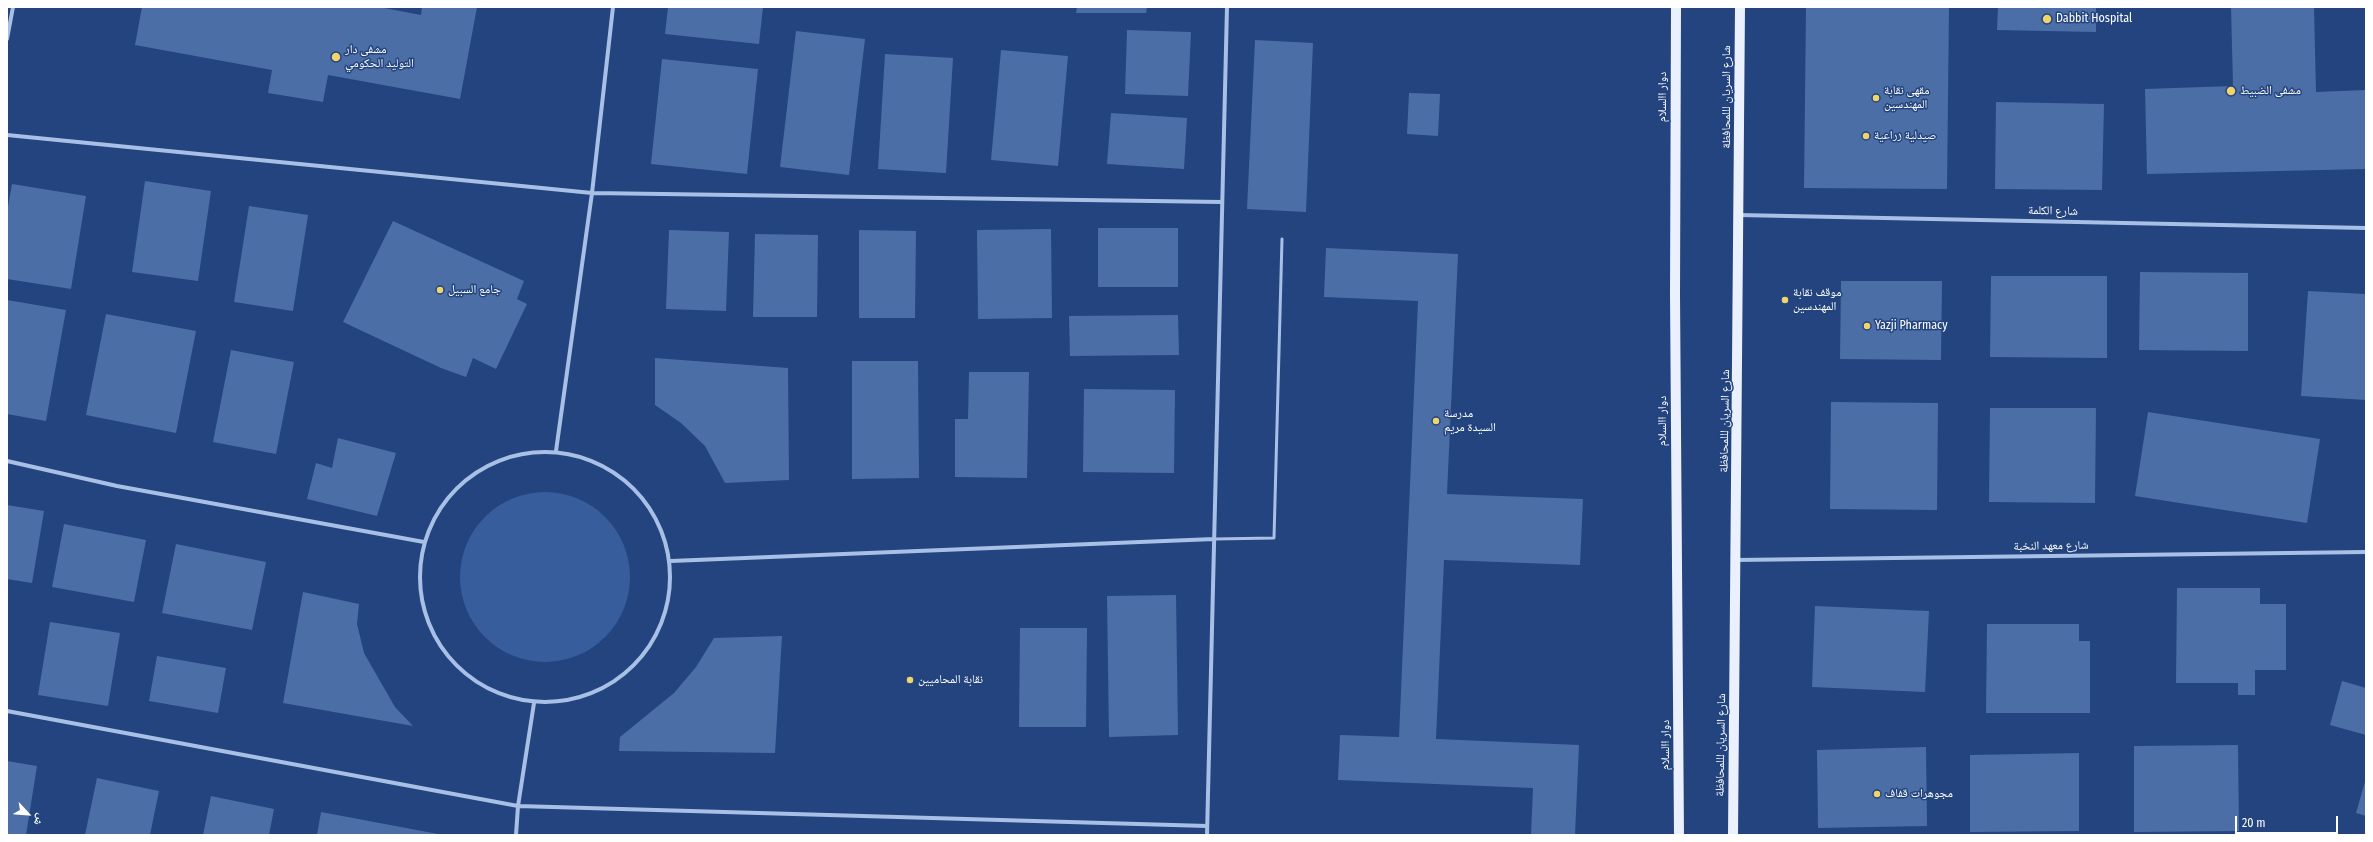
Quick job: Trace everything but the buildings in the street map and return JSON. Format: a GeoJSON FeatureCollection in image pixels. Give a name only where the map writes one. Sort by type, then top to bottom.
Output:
{"type":"FeatureCollection","features":[{"type":"Feature","properties":{"kind":"main road","name":"دوار االسلام"},"geometry":{"type":"LineString","coordinates":[[1676,7],[1675,294],[1679,835]]}},
{"type":"Feature","properties":{"kind":"main road","name":"شارع السريان لللمحافظة"},"geometry":{"type":"LineString","coordinates":[[1733,835],[1740,7]]}},
{"type":"Feature","properties":{"kind":"street"},"geometry":{"type":"LineString","coordinates":[[7,39],[13,7]]}},
{"type":"Feature","properties":{"kind":"street"},"geometry":{"type":"LineString","coordinates":[[556,451],[592,193],[613,7]]}},
{"type":"Feature","properties":{"kind":"street"},"geometry":{"type":"LineString","coordinates":[[1207,835],[1227,7]]}},
{"type":"Feature","properties":{"kind":"street"},"geometry":{"type":"LineString","coordinates":[[7,135],[592,193],[1222,202]]}},
{"type":"Feature","properties":{"kind":"street","name":"شارع الكلمة"},"geometry":{"type":"LineString","coordinates":[[1739,215],[2366,228]]}},
{"type":"Feature","properties":{"kind":"street"},"geometry":{"type":"LineString","coordinates":[[556,451],[601,463],[638,490],[662,528],[671,561],[666,616],[645,655],[614,683],[576,700],[534,703],[486,689],[453,664],[429,628],[419,586],[424,542],[443,502],[468,476],[509,455],[556,451]]}},
{"type":"Feature","properties":{"kind":"street"},"geometry":{"type":"LineString","coordinates":[[7,461],[117,486],[424,542]]}},
{"type":"Feature","properties":{"kind":"street"},"geometry":{"type":"LineString","coordinates":[[671,561],[1214,540]]}},
{"type":"Feature","properties":{"kind":"street","name":"شارع معهد النخبة"},"geometry":{"type":"LineString","coordinates":[[1736,560],[2366,552]]}},
{"type":"Feature","properties":{"kind":"street"},"geometry":{"type":"LineString","coordinates":[[516,835],[518,806],[534,703]]}},
{"type":"Feature","properties":{"kind":"street"},"geometry":{"type":"LineString","coordinates":[[7,711],[518,806],[1207,826]]}},
{"type":"Feature","properties":{"kind":"lane"},"geometry":{"type":"LineString","coordinates":[[1214,540],[1274,538],[1282,238]]}},
{"type":"Feature","properties":{"kind":"shaded area"},"geometry":{"type":"Polygon","coordinates":[[[537,492],[553,492],[578,498],[599,511],[611,523],[624,544],[630,569],[630,585],[624,610],[611,631],[599,643],[578,656],[553,662],[537,662],[512,656],[491,643],[479,631],[466,610],[460,585],[460,569],[466,544],[479,523],[491,511],[512,498],[537,492]]]}},
{"type":"Feature","properties":{"kind":"place","name":"Dabbit Hospital"},"geometry":{"type":"Point","coordinates":[2047,19]}},
{"type":"Feature","properties":{"kind":"place","name":"مشفى دار التوليد الحكومي"},"geometry":{"type":"Point","coordinates":[336,57]}},
{"type":"Feature","properties":{"kind":"place","name":"مشفى الضبيط"},"geometry":{"type":"Point","coordinates":[2231,91]}},
{"type":"Feature","properties":{"kind":"place","name":"مقهى نقابة المهندسين"},"geometry":{"type":"Point","coordinates":[1876,98]}},
{"type":"Feature","properties":{"kind":"place","name":"صيدلية زراعية"},"geometry":{"type":"Point","coordinates":[1866,136]}},
{"type":"Feature","properties":{"kind":"place","name":"جامع السبيل"},"geometry":{"type":"Point","coordinates":[440,290]}},
{"type":"Feature","properties":{"kind":"place","name":"موقف نقابة المهندسين"},"geometry":{"type":"Point","coordinates":[1785,300]}},
{"type":"Feature","properties":{"kind":"place","name":"Yazji Pharmacy"},"geometry":{"type":"Point","coordinates":[1867,326]}},
{"type":"Feature","properties":{"kind":"place","name":"مدرسة السيدة مريم"},"geometry":{"type":"Point","coordinates":[1436,421]}},
{"type":"Feature","properties":{"kind":"place","name":"نقابة المحاميين"},"geometry":{"type":"Point","coordinates":[910,680]}},
{"type":"Feature","properties":{"kind":"place","name":"مجوهرات قفاف"},"geometry":{"type":"Point","coordinates":[1877,794]}}]}
